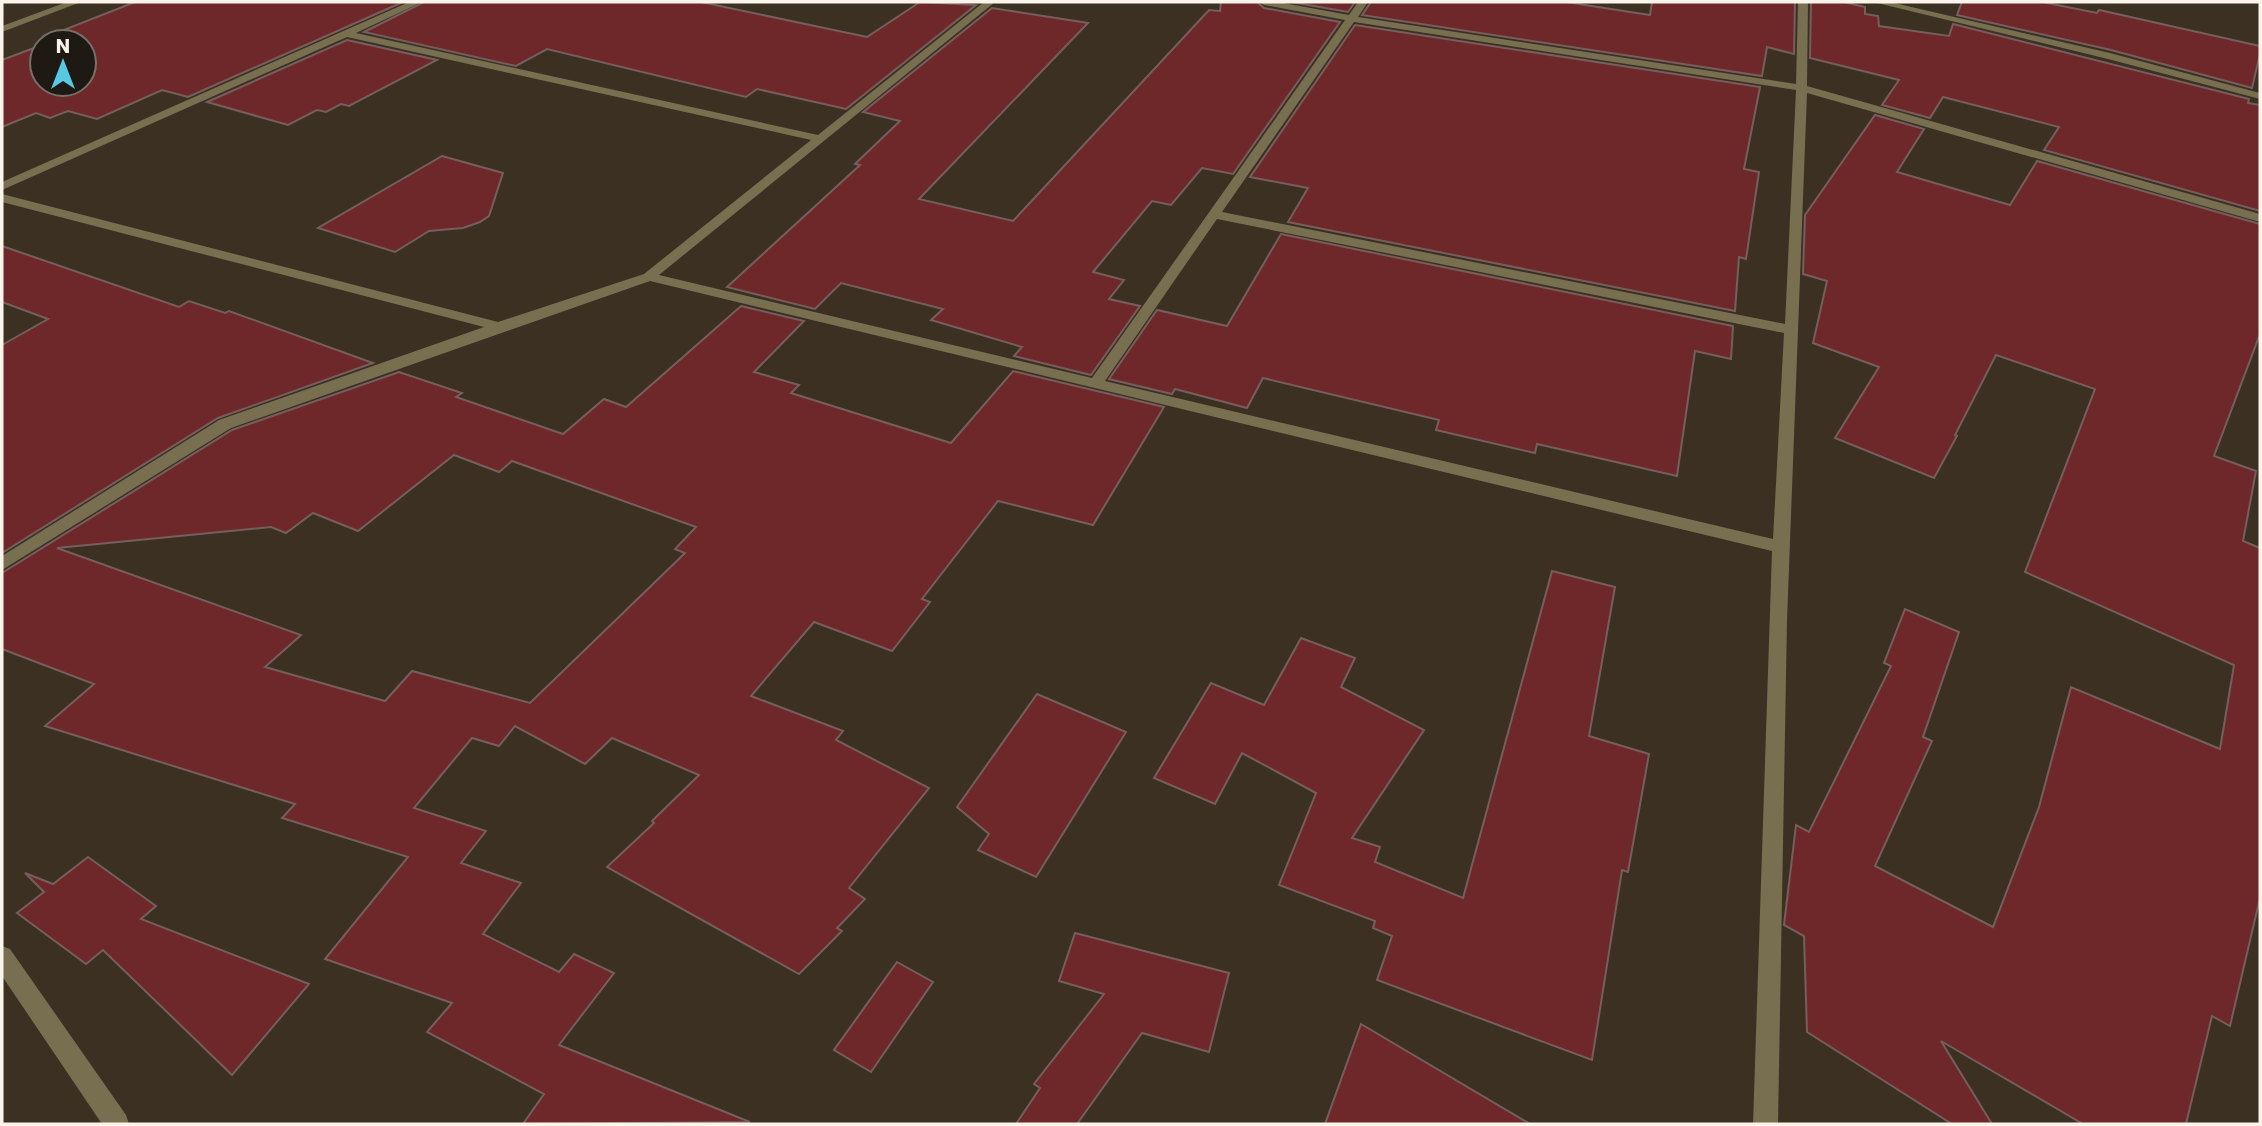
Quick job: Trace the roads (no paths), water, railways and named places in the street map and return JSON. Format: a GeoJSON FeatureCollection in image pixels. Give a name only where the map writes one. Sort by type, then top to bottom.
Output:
{"type":"FeatureCollection","features":[{"type":"Feature","properties":{"kind":"street"},"geometry":{"type":"LineString","coordinates":[[2,29],[76,2]]}},
{"type":"Feature","properties":{"kind":"street"},"geometry":{"type":"LineString","coordinates":[[2,187],[417,2]]}},
{"type":"Feature","properties":{"kind":"street"},"geometry":{"type":"LineString","coordinates":[[2,564],[225,424],[499,327],[649,278],[990,2]]}},
{"type":"Feature","properties":{"kind":"street"},"geometry":{"type":"LineString","coordinates":[[1265,2],[1353,19],[1802,88],[2260,218]]}},
{"type":"Feature","properties":{"kind":"street"},"geometry":{"type":"LineString","coordinates":[[1094,386],[1363,2]]}},
{"type":"Feature","properties":{"kind":"street"},"geometry":{"type":"LineString","coordinates":[[1765,1124],[1781,547],[1793,330],[1803,2]]}},
{"type":"Feature","properties":{"kind":"street"},"geometry":{"type":"LineString","coordinates":[[1878,2],[2110,56],[2260,96]]}},
{"type":"Feature","properties":{"kind":"street"},"geometry":{"type":"LineString","coordinates":[[344,33],[821,139]]}},
{"type":"Feature","properties":{"kind":"street"},"geometry":{"type":"LineString","coordinates":[[2,198],[499,327]]}},
{"type":"Feature","properties":{"kind":"street"},"geometry":{"type":"LineString","coordinates":[[1214,214],[1793,330]]}},
{"type":"Feature","properties":{"kind":"street"},"geometry":{"type":"LineString","coordinates":[[649,278],[1094,386],[1781,547]]}},
{"type":"Feature","properties":{"kind":"street"},"geometry":{"type":"LineString","coordinates":[[2,957],[117,1124]]}}]}
